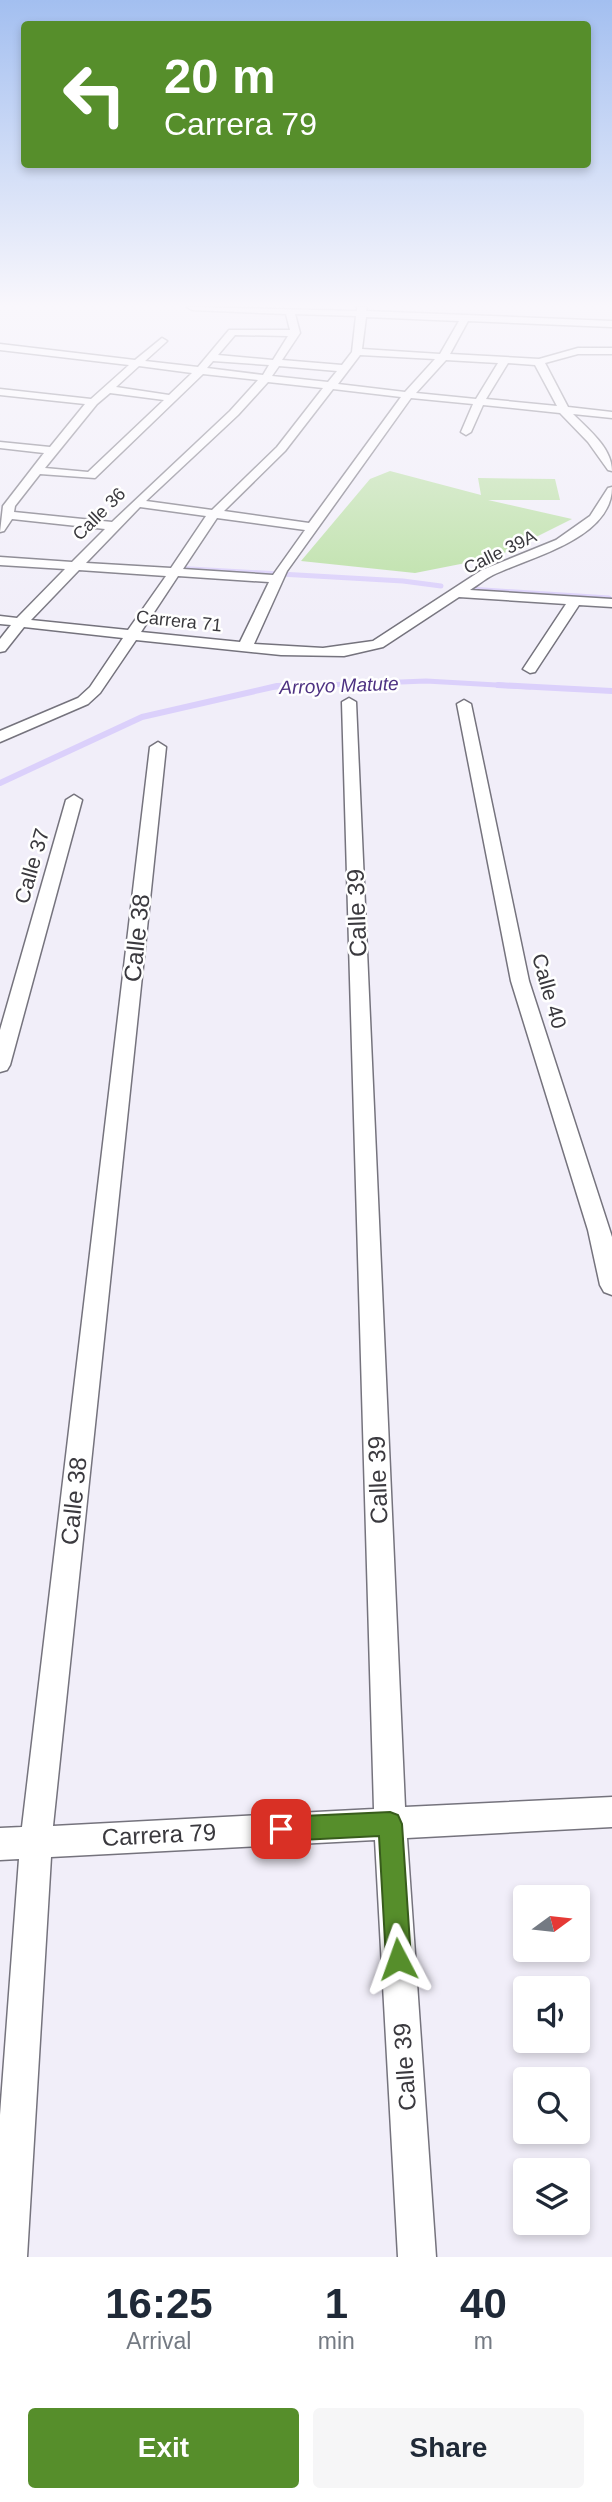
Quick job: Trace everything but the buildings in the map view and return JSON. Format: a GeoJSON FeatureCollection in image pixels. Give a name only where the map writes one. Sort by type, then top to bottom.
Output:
{"type":"FeatureCollection","features":[{"type":"Feature","properties":{"kind":"street"},"geometry":{"type":"LineString","coordinates":[[0,528],[8,515],[9,506],[84,412]]}},
{"type":"Feature","properties":{"kind":"street"},"geometry":{"type":"LineString","coordinates":[[36,470],[90,477],[155,412]]}},
{"type":"Feature","properties":{"kind":"street","name":"Calle 36"},"geometry":{"type":"LineString","coordinates":[[0,648],[20,623],[137,503],[235,412]]}},
{"type":"Feature","properties":{"kind":"street"},"geometry":{"type":"LineString","coordinates":[[0,737],[83,701],[95,690],[213,515],[281,449],[310,412]]}},
{"type":"Feature","properties":{"kind":"street"},"geometry":{"type":"LineString","coordinates":[[245,647],[279,576],[395,412]]}},
{"type":"Feature","properties":{"kind":"street"},"geometry":{"type":"LineString","coordinates":[[467,432],[475,412]]}},
{"type":"Feature","properties":{"kind":"street"},"geometry":{"type":"LineString","coordinates":[[565,412],[592,440],[612,467]]}},
{"type":"Feature","properties":{"kind":"street"},"geometry":{"type":"LineString","coordinates":[[570,412],[612,415]]}},
{"type":"Feature","properties":{"kind":"street"},"geometry":{"type":"LineString","coordinates":[[0,445],[52,451]]}},
{"type":"Feature","properties":{"kind":"street","name":"Calle 39A"},"geometry":{"type":"LineString","coordinates":[[355,651],[378,644],[487,573],[560,543],[595,518],[612,491]]}},
{"type":"Feature","properties":{"kind":"street"},"geometry":{"type":"LineString","coordinates":[[137,503],[312,527]]}},
{"type":"Feature","properties":{"kind":"street"},"geometry":{"type":"LineString","coordinates":[[8,515],[115,526]]}},
{"type":"Feature","properties":{"kind":"street"},"geometry":{"type":"LineString","coordinates":[[0,561],[279,576]]}},
{"type":"Feature","properties":{"kind":"street"},"geometry":{"type":"LineString","coordinates":[[458,593],[612,603]]}},
{"type":"Feature","properties":{"kind":"street"},"geometry":{"type":"LineString","coordinates":[[530,669],[575,601]]}},
{"type":"Feature","properties":{"kind":"street","name":"Carrera 71"},"geometry":{"type":"LineString","coordinates":[[0,620],[245,647],[355,651]]}},
{"type":"Feature","properties":{"kind":"street","name":"Calle 39"},"geometry":{"type":"LineString","coordinates":[[349,702],[390,1824],[417,2257]]}},
{"type":"Feature","properties":{"kind":"street","name":"Calle 40"},"geometry":{"type":"LineString","coordinates":[[464,704],[520,981],[599,1230],[612,1285]]}},
{"type":"Feature","properties":{"kind":"street","name":"Calle 38"},"geometry":{"type":"LineString","coordinates":[[8,2257],[36,1842],[158,747]]}},
{"type":"Feature","properties":{"kind":"street","name":"Calle 37"},"geometry":{"type":"LineString","coordinates":[[0,1065],[74,800]]}},
{"type":"Feature","properties":{"kind":"street","name":"Carrera 79"},"geometry":{"type":"LineString","coordinates":[[0,1844],[612,1812]]}},
{"type":"Feature","properties":{"kind":"green space"},"geometry":{"type":"Polygon","coordinates":[[[390,471],[481,495],[478,478],[555,479],[560,500],[488,500],[572,519],[496,557],[415,573],[301,561],[370,479],[390,471]]]}},
{"type":"Feature","properties":{"kind":"waterway"},"geometry":{"type":"LineString","coordinates":[[174,568],[403,581],[441,586]]}},
{"type":"Feature","properties":{"kind":"waterway"},"geometry":{"type":"LineString","coordinates":[[469,589],[609,598]]}},
{"type":"Feature","properties":{"kind":"waterway","name":"Arroyo Matute"},"geometry":{"type":"LineString","coordinates":[[274,687],[426,681],[530,687]]}},
{"type":"Feature","properties":{"kind":"waterway","name":"Arroyo Matute"},"geometry":{"type":"LineString","coordinates":[[0,783],[142,717],[277,686],[311,685]]}},
{"type":"Feature","properties":{"kind":"waterway","name":"Arroyo Matute"},"geometry":{"type":"LineString","coordinates":[[498,685],[612,691]]}},
{"type":"Feature","properties":{"kind":"route"},"geometry":{"type":"LineString","coordinates":[[281,1829],[390,1824],[398,1959]]}}]}
